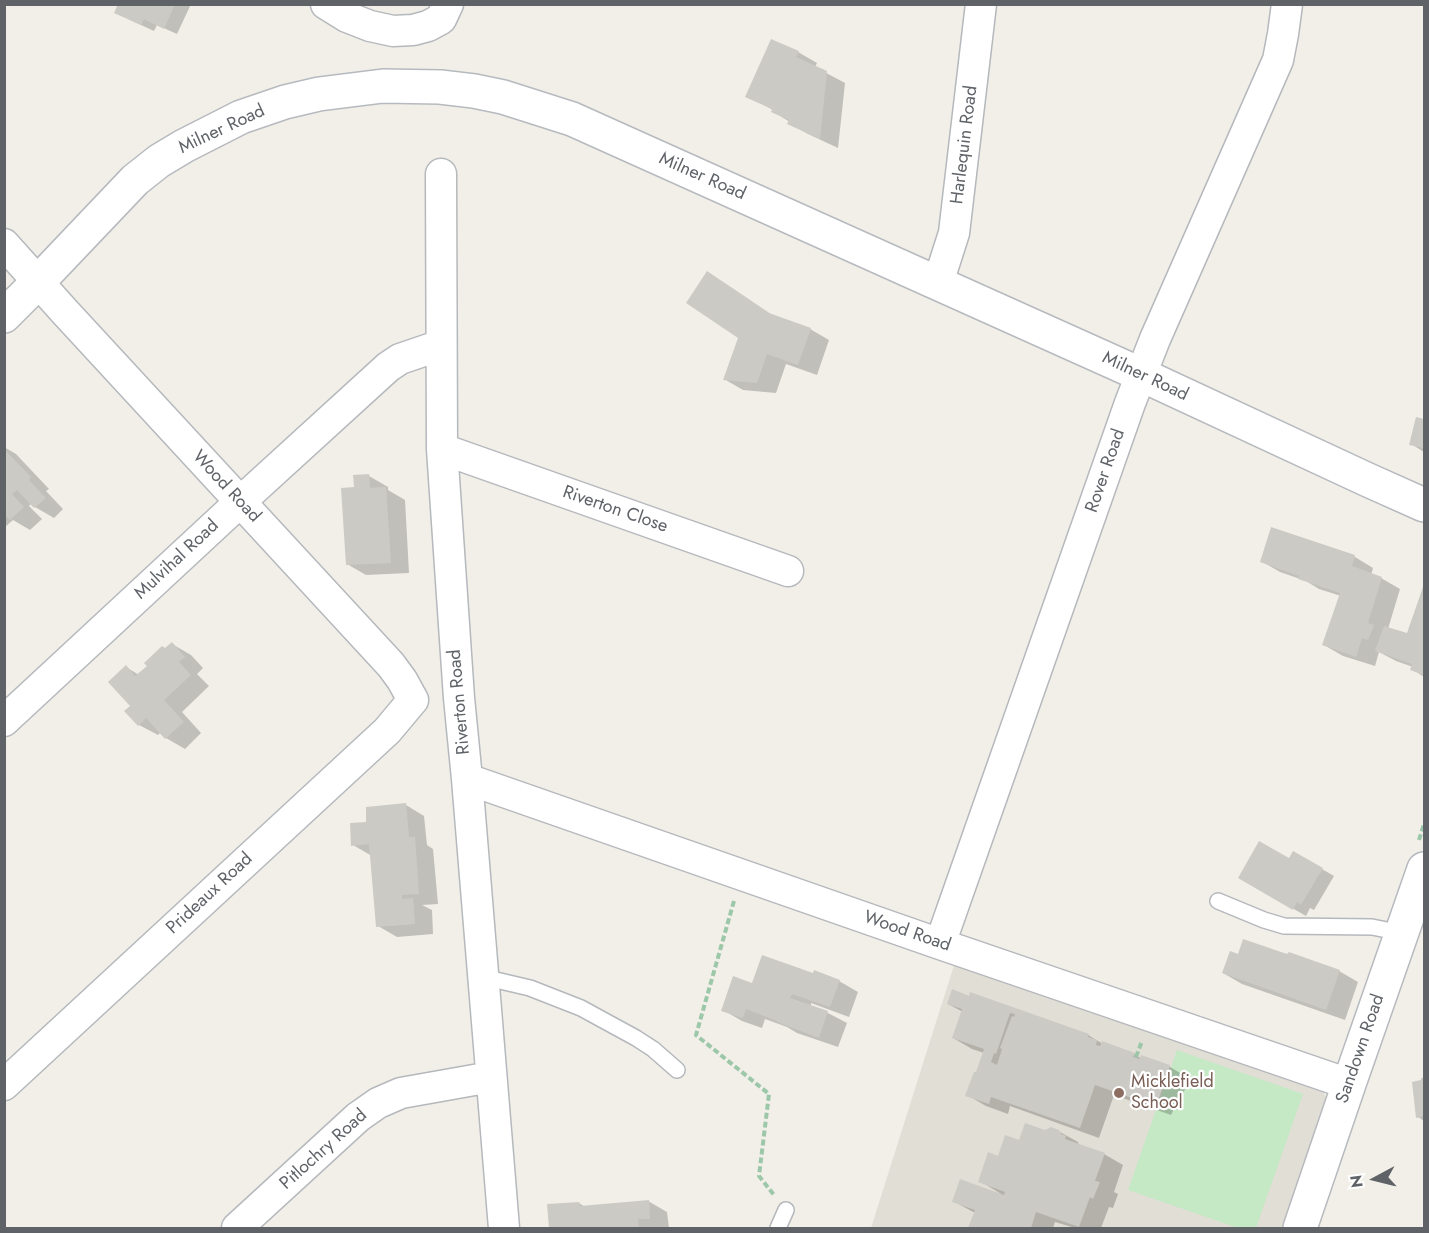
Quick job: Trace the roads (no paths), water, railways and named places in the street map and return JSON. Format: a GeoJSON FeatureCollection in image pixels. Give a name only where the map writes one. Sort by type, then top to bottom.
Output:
{"type":"FeatureCollection","features":[{"type":"Feature","properties":{"kind":"main road","name":"Milner Road"},"geometry":{"type":"LineString","coordinates":[[4,315],[135,180],[159,161],[202,136],[241,117],[285,102],[319,94],[383,86],[440,87],[503,97],[572,119],[1425,505]]}},
{"type":"Feature","properties":{"kind":"main road","name":"Sandown Road"},"geometry":{"type":"LineString","coordinates":[[1300,1228],[1349,1084],[1411,922],[1425,869]]}},
{"type":"Feature","properties":{"kind":"street"},"geometry":{"type":"LineString","coordinates":[[326,4],[347,17],[370,26],[393,31],[413,30],[428,26],[441,19],[448,4]]}},
{"type":"Feature","properties":{"kind":"street","name":"Harlequin Road"},"geometry":{"type":"LineString","coordinates":[[938,283],[954,233],[981,4]]}},
{"type":"Feature","properties":{"kind":"street","name":"Rover Road"},"geometry":{"type":"LineString","coordinates":[[940,944],[1130,403],[1155,339],[1278,60],[1287,4]]}},
{"type":"Feature","properties":{"kind":"street","name":"Riverton Road"},"geometry":{"type":"LineString","coordinates":[[441,174],[442,449],[459,698],[504,1228]]}},
{"type":"Feature","properties":{"kind":"street","name":"Wood Road"},"geometry":{"type":"LineString","coordinates":[[4,244],[391,665],[413,700]]}},
{"type":"Feature","properties":{"kind":"street","name":"Mulvihal Road"},"geometry":{"type":"LineString","coordinates":[[4,721],[388,366],[441,345]]}},
{"type":"Feature","properties":{"kind":"street","name":"Riverton Close"},"geometry":{"type":"LineString","coordinates":[[442,449],[788,571]]}},
{"type":"Feature","properties":{"kind":"street"},"geometry":{"type":"LineString","coordinates":[[413,700],[459,698]]}},
{"type":"Feature","properties":{"kind":"street","name":"Prideaux Road"},"geometry":{"type":"LineString","coordinates":[[4,1085],[387,731],[413,700]]}},
{"type":"Feature","properties":{"kind":"street","name":"Wood Road"},"geometry":{"type":"LineString","coordinates":[[467,779],[1349,1084]]}},
{"type":"Feature","properties":{"kind":"street","name":"Pitlochry Road"},"geometry":{"type":"LineString","coordinates":[[237,1228],[358,1117],[378,1103],[401,1093],[491,1077]]}},
{"type":"Feature","properties":{"kind":"lane"},"geometry":{"type":"LineString","coordinates":[[1218,901],[1284,926],[1372,927],[1411,922]]}},
{"type":"Feature","properties":{"kind":"lane"},"geometry":{"type":"LineString","coordinates":[[483,977],[530,988],[581,1008],[636,1038],[677,1070]]}},
{"type":"Feature","properties":{"kind":"lane"},"geometry":{"type":"LineString","coordinates":[[778,1228],[786,1210]]}},
{"type":"Feature","properties":{"kind":"place","name":"Micklefield School"},"geometry":{"type":"Point","coordinates":[1119,1093]}}]}
